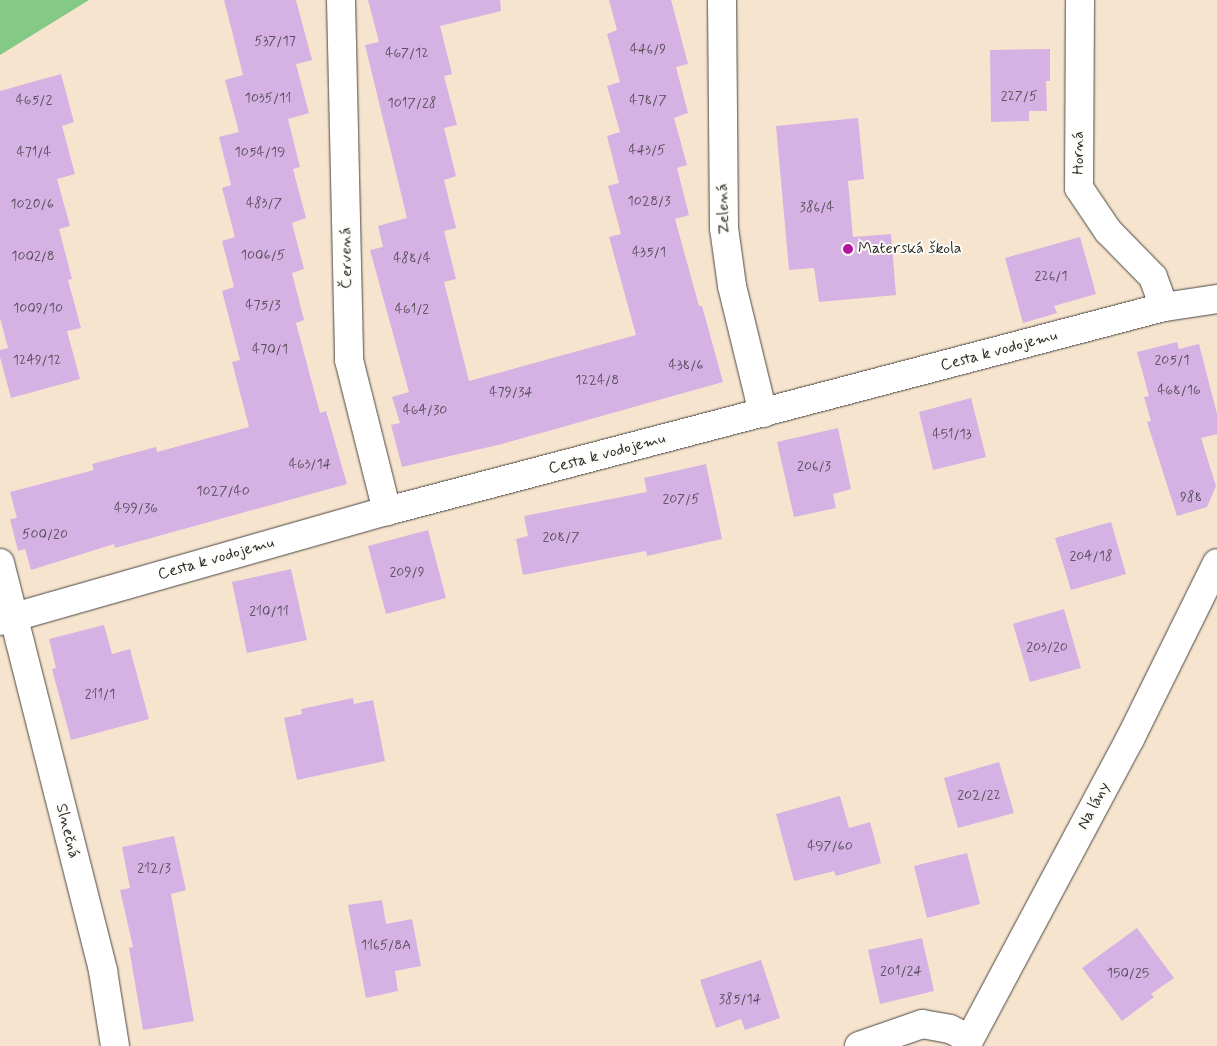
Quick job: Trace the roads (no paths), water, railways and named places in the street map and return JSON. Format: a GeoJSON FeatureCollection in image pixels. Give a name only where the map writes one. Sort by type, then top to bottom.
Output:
{"type":"FeatureCollection","features":[{"type":"Feature","properties":{"kind":"street","name":"Červená"},"geometry":{"type":"LineString","coordinates":[[341,0],[349,360],[387,511]]}},
{"type":"Feature","properties":{"kind":"street","name":"Zelená"},"geometry":{"type":"LineString","coordinates":[[722,0],[724,228],[732,286],[764,413]]}},
{"type":"Feature","properties":{"kind":"street","name":"Horná"},"geometry":{"type":"LineString","coordinates":[[1080,0],[1079,188],[1108,231],[1153,277],[1164,307]]}},
{"type":"Feature","properties":{"kind":"street","name":"Cesta k vodojemu"},"geometry":{"type":"LineString","coordinates":[[7,620],[387,511],[1164,307],[1217,299]]}},
{"type":"Feature","properties":{"kind":"street","name":"Slnečná"},"geometry":{"type":"LineString","coordinates":[[0,563],[7,620],[102,971],[115,1046]]}},
{"type":"Feature","properties":{"kind":"street","name":"Na lány"},"geometry":{"type":"LineString","coordinates":[[968,1042],[1130,739],[1217,563]]}},
{"type":"Feature","properties":{"kind":"street"},"geometry":{"type":"LineString","coordinates":[[859,1046],[922,1024],[950,1029],[968,1042]]}},
{"type":"Feature","properties":{"kind":"place","name":"Materská škola"},"geometry":{"type":"Point","coordinates":[848,249]}}]}
